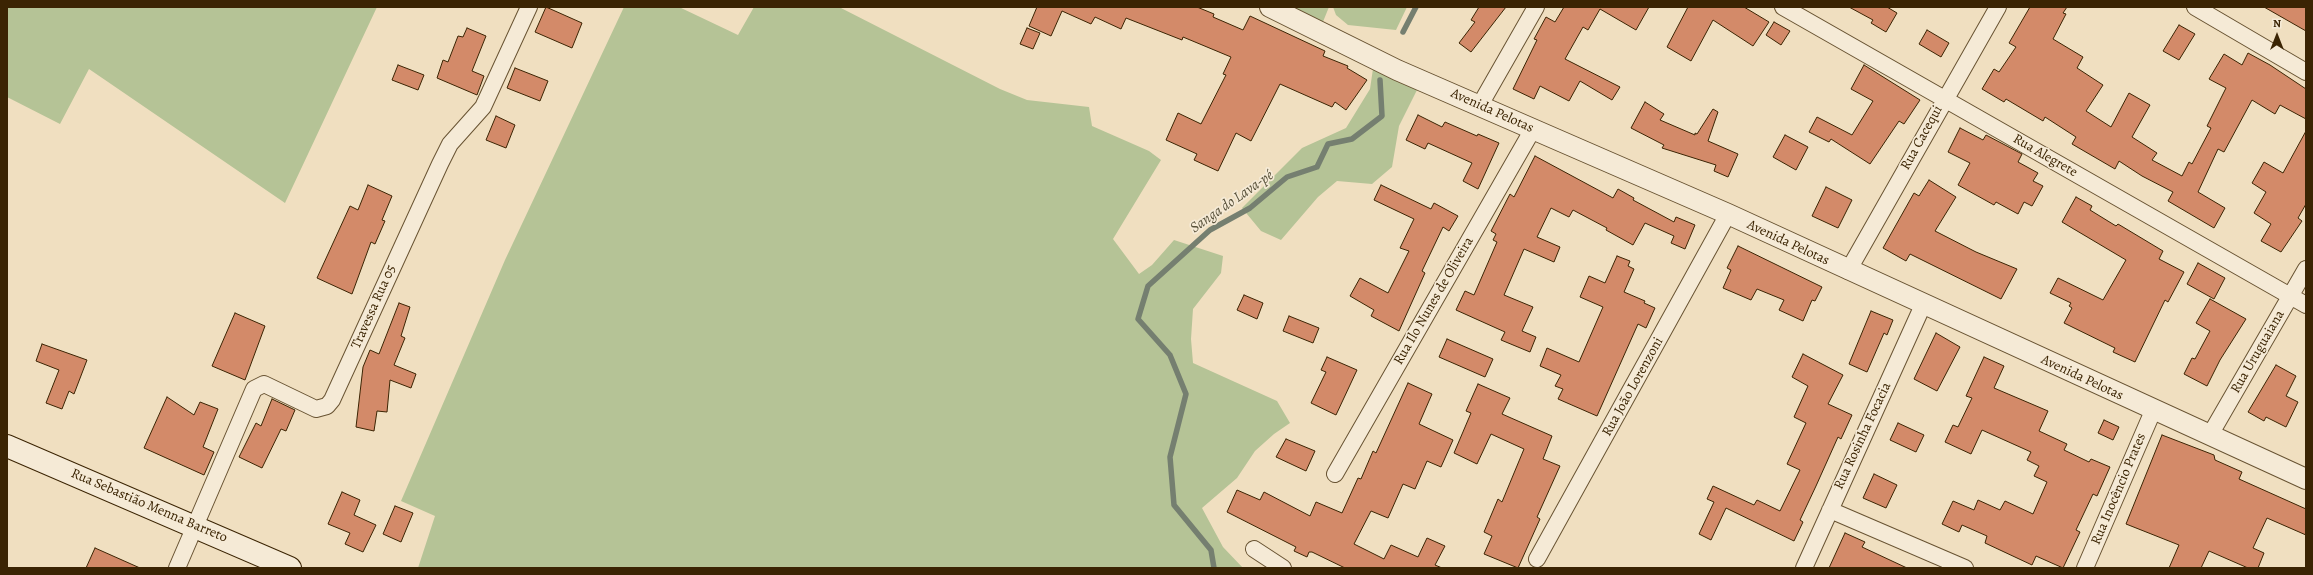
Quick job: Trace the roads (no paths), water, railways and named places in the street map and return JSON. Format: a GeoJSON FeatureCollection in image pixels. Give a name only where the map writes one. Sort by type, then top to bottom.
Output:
{"type":"FeatureCollection","features":[{"type":"Feature","properties":{"kind":"main road","name":"Rua Sebastião Menna Barreto"},"geometry":{"type":"LineString","coordinates":[[7,446],[196,526],[290,568]]}},
{"type":"Feature","properties":{"kind":"street","name":"Travessa Rua 05"},"geometry":{"type":"LineString","coordinates":[[196,526],[254,389],[259,384],[264,384],[316,409],[322,408],[332,400],[450,144],[483,107],[529,7]]}},
{"type":"Feature","properties":{"kind":"street","name":"Avenida Pelotas"},"geometry":{"type":"LineString","coordinates":[[1270,7],[1397,70],[1728,214],[1848,271],[2153,411],[2210,435],[2306,479]]}},
{"type":"Feature","properties":{"kind":"street"},"geometry":{"type":"LineString","coordinates":[[1480,105],[1536,7]]}},
{"type":"Feature","properties":{"kind":"street","name":"Rua Alegrete"},"geometry":{"type":"LineString","coordinates":[[1783,7],[2306,305]]}},
{"type":"Feature","properties":{"kind":"street","name":"Rua Cacequi"},"geometry":{"type":"LineString","coordinates":[[1848,271],[1944,98],[1998,7]]}},
{"type":"Feature","properties":{"kind":"street"},"geometry":{"type":"LineString","coordinates":[[2195,7],[2306,72]]}},
{"type":"Feature","properties":{"kind":"street","name":"Rua Ilo Nunes de Oliveira"},"geometry":{"type":"LineString","coordinates":[[1335,474],[1533,129]]}},
{"type":"Feature","properties":{"kind":"street","name":"Rua João Lorenzoni"},"geometry":{"type":"LineString","coordinates":[[1537,559],[1728,214]]}},
{"type":"Feature","properties":{"kind":"street","name":"Rua Uruguaiana"},"geometry":{"type":"LineString","coordinates":[[2210,435],[2306,269]]}},
{"type":"Feature","properties":{"kind":"street","name":"Rua Rosinha Focacia"},"geometry":{"type":"LineString","coordinates":[[1804,568],[1923,305]]}},
{"type":"Feature","properties":{"kind":"street","name":"Rua Inocêncio Prates"},"geometry":{"type":"LineString","coordinates":[[2085,568],[2153,411]]}},
{"type":"Feature","properties":{"kind":"street"},"geometry":{"type":"LineString","coordinates":[[1830,510],[1965,568]]}},
{"type":"Feature","properties":{"kind":"street"},"geometry":{"type":"LineString","coordinates":[[177,568],[196,526]]}},
{"type":"Feature","properties":{"kind":"street"},"geometry":{"type":"LineString","coordinates":[[1254,549],[1284,568]]}},
{"type":"Feature","properties":{"kind":"waterway","name":"Sanga do Lava-pé"},"geometry":{"type":"LineString","coordinates":[[1403,32],[1416,7]]}},
{"type":"Feature","properties":{"kind":"waterway","name":"Sanga do Lava-pé"},"geometry":{"type":"LineString","coordinates":[[1214,568],[1211,550],[1174,505],[1170,457],[1186,394],[1170,355],[1138,319],[1148,286],[1210,230],[1250,208],[1287,177],[1317,167],[1328,144],[1352,139],[1382,116],[1380,80]]}}]}
